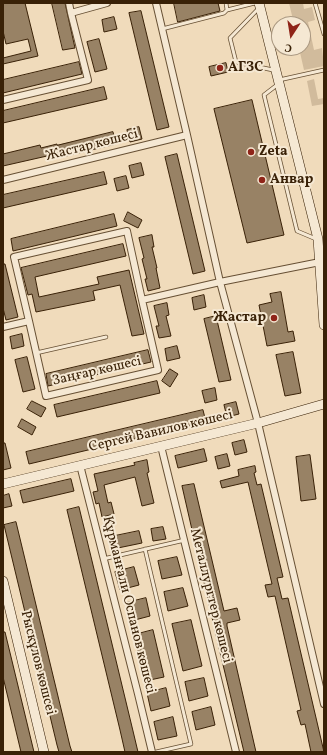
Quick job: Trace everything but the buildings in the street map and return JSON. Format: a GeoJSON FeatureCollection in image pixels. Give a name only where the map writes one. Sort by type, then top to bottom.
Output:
{"type":"FeatureCollection","features":[{"type":"Feature","properties":{"kind":"street"},"geometry":{"type":"LineString","coordinates":[[3,100],[88,80],[69,3]]}},
{"type":"Feature","properties":{"kind":"street"},"geometry":{"type":"LineString","coordinates":[[71,13],[107,3]]}},
{"type":"Feature","properties":{"kind":"street"},"geometry":{"type":"LineString","coordinates":[[156,3],[220,282],[258,423],[324,704]]}},
{"type":"Feature","properties":{"kind":"street"},"geometry":{"type":"LineString","coordinates":[[258,4],[318,240],[322,262],[324,325]]}},
{"type":"Feature","properties":{"kind":"street","name":"Жастар көшесі"},"geometry":{"type":"LineString","coordinates":[[3,180],[187,135]]}},
{"type":"Feature","properties":{"kind":"street","name":"Заңғар көшесі"},"geometry":{"type":"LineString","coordinates":[[126,231],[142,300],[158,370],[46,396],[14,257],[126,231]]}},
{"type":"Feature","properties":{"kind":"street"},"geometry":{"type":"LineString","coordinates":[[142,300],[220,282],[322,262]]}},
{"type":"Feature","properties":{"kind":"street"},"geometry":{"type":"LineString","coordinates":[[3,327],[28,321]]}},
{"type":"Feature","properties":{"kind":"street","name":"Сергей Вавилов көшесі"},"geometry":{"type":"LineString","coordinates":[[3,484],[258,423],[324,404]]}},
{"type":"Feature","properties":{"kind":"street","name":"Металлургтер көшесі"},"geometry":{"type":"LineString","coordinates":[[161,446],[236,752]]}},
{"type":"Feature","properties":{"kind":"street","name":"Құрманғали Оспанов көшесі"},"geometry":{"type":"LineString","coordinates":[[80,465],[152,752]]}},
{"type":"Feature","properties":{"kind":"street","name":"Рысқұлов көшсеі"},"geometry":{"type":"LineString","coordinates":[[3,581],[44,752]]}},
{"type":"Feature","properties":{"kind":"lane"},"geometry":{"type":"LineString","coordinates":[[226,3],[227,10]]}},
{"type":"Feature","properties":{"kind":"lane"},"geometry":{"type":"LineString","coordinates":[[315,3],[324,34]]}},
{"type":"Feature","properties":{"kind":"lane"},"geometry":{"type":"LineString","coordinates":[[162,29],[224,13],[227,10],[258,4]]}},
{"type":"Feature","properties":{"kind":"lane"},"geometry":{"type":"LineString","coordinates":[[258,4],[230,38],[236,62],[278,78],[324,70]]}},
{"type":"Feature","properties":{"kind":"lane"},"geometry":{"type":"LineString","coordinates":[[278,78],[264,95],[297,231],[318,240]]}},
{"type":"Feature","properties":{"kind":"lane"},"geometry":{"type":"LineString","coordinates":[[36,353],[106,337]]}},
{"type":"Feature","properties":{"kind":"lane"},"geometry":{"type":"LineString","coordinates":[[103,559],[185,540]]}},
{"type":"Feature","properties":{"kind":"lane"},"geometry":{"type":"LineString","coordinates":[[145,549],[191,744],[156,752]]}},
{"type":"Feature","properties":{"kind":"shaded area"},"geometry":{"type":"Polygon","coordinates":[[[289,3],[303,3],[304,9],[312,7],[315,20],[311,21],[311,16],[292,16],[289,3]]]}},
{"type":"Feature","properties":{"kind":"shaded area"},"geometry":{"type":"Polygon","coordinates":[[[311,36],[314,50],[322,48],[324,66],[304,70],[301,56],[311,56],[311,36]]]}},
{"type":"Feature","properties":{"kind":"shaded area"},"geometry":{"type":"Polygon","coordinates":[[[314,79],[318,99],[324,98],[324,104],[312,106],[307,81],[314,79]]]}},
{"type":"Feature","properties":{"kind":"place","name":"АГЗС"},"geometry":{"type":"Point","coordinates":[220,68]}},
{"type":"Feature","properties":{"kind":"place","name":"Zeta"},"geometry":{"type":"Point","coordinates":[251,152]}},
{"type":"Feature","properties":{"kind":"place","name":"Анвар"},"geometry":{"type":"Point","coordinates":[262,180]}},
{"type":"Feature","properties":{"kind":"place","name":"Жастар"},"geometry":{"type":"Point","coordinates":[274,318]}}]}
